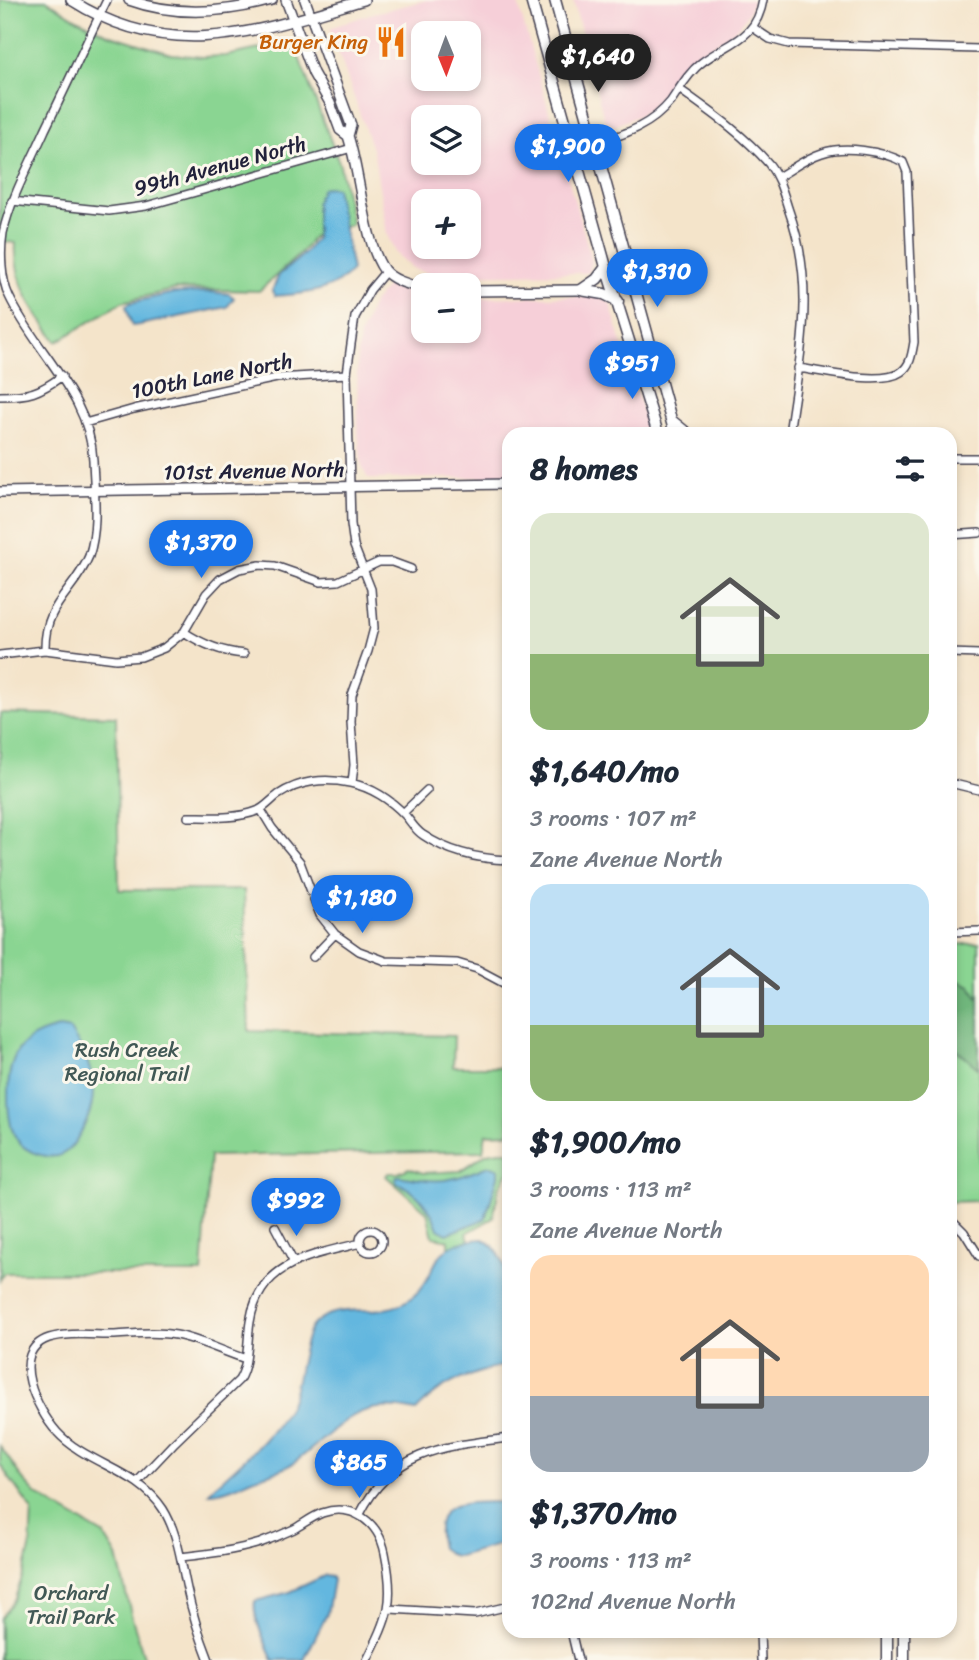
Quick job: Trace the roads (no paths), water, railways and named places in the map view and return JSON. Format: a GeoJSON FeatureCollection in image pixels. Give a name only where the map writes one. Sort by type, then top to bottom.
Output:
{"type":"FeatureCollection","features":[{"type":"Feature","properties":{"kind":"main road"},"geometry":{"type":"LineString","coordinates":[[531,0],[606,267],[656,427]]}},
{"type":"Feature","properties":{"kind":"main road"},"geometry":{"type":"LineString","coordinates":[[555,0],[597,143],[674,427]]}},
{"type":"Feature","properties":{"kind":"main road"},"geometry":{"type":"LineString","coordinates":[[581,290],[597,279],[606,267]]}},
{"type":"Feature","properties":{"kind":"main road"},"geometry":{"type":"LineString","coordinates":[[581,290],[604,294],[618,301]]}},
{"type":"Feature","properties":{"kind":"main road"},"geometry":{"type":"LineString","coordinates":[[672,421],[679,427]]}},
{"type":"Feature","properties":{"kind":"main road"},"geometry":{"type":"LineString","coordinates":[[887,1638],[887,1660]]}},
{"type":"Feature","properties":{"kind":"main road"},"geometry":{"type":"LineString","coordinates":[[904,1638],[904,1660]]}},
{"type":"Feature","properties":{"kind":"street"},"geometry":{"type":"LineString","coordinates":[[71,0],[99,15],[147,32],[201,38],[244,33],[364,0]]}},
{"type":"Feature","properties":{"kind":"street"},"geometry":{"type":"LineString","coordinates":[[44,650],[44,635],[54,608],[88,557],[94,535],[93,456],[85,423],[62,376],[9,295],[2,267],[2,236],[12,201],[107,0]]}},
{"type":"Feature","properties":{"kind":"street"},"geometry":{"type":"LineString","coordinates":[[129,0],[167,9],[199,12],[237,8],[272,0]]}},
{"type":"Feature","properties":{"kind":"street"},"geometry":{"type":"LineString","coordinates":[[286,0],[313,73],[330,103],[340,130],[348,136]]}},
{"type":"Feature","properties":{"kind":"street"},"geometry":{"type":"LineString","coordinates":[[305,0],[351,125],[348,136],[374,250],[385,272],[411,285]]}},
{"type":"Feature","properties":{"kind":"street"},"geometry":{"type":"LineString","coordinates":[[597,143],[628,133],[648,123],[661,112],[702,62],[729,48],[752,27],[764,0]]}},
{"type":"Feature","properties":{"kind":"street"},"geometry":{"type":"LineString","coordinates":[[752,27],[770,39],[789,44],[979,49]]}},
{"type":"Feature","properties":{"kind":"street"},"geometry":{"type":"LineString","coordinates":[[679,89],[740,134],[770,165],[778,177],[793,222],[804,270],[806,308],[790,427]]}},
{"type":"Feature","properties":{"kind":"street","name":"99th Avenue North"},"geometry":{"type":"LineString","coordinates":[[12,201],[109,211],[146,206],[352,148]]}},
{"type":"Feature","properties":{"kind":"street"},"geometry":{"type":"LineString","coordinates":[[778,177],[815,156],[833,151],[882,152],[903,162],[907,172],[914,342],[909,363],[900,373],[879,379],[798,368]]}},
{"type":"Feature","properties":{"kind":"street"},"geometry":{"type":"LineString","coordinates":[[352,783],[352,695],[374,628],[371,589],[354,546],[349,487],[347,374],[355,317],[370,290],[385,272]]}},
{"type":"Feature","properties":{"kind":"street"},"geometry":{"type":"LineString","coordinates":[[481,290],[581,290]]}},
{"type":"Feature","properties":{"kind":"street","name":"100th Lane North"},"geometry":{"type":"LineString","coordinates":[[85,423],[134,409],[287,376],[347,374]]}},
{"type":"Feature","properties":{"kind":"street"},"geometry":{"type":"LineString","coordinates":[[0,396],[30,395],[62,376]]}},
{"type":"Feature","properties":{"kind":"street"},"geometry":{"type":"LineString","coordinates":[[957,458],[979,458]]}},
{"type":"Feature","properties":{"kind":"street","name":"101st Avenue North"},"geometry":{"type":"LineString","coordinates":[[0,492],[502,484]]}},
{"type":"Feature","properties":{"kind":"street"},"geometry":{"type":"LineString","coordinates":[[957,535],[979,534]]}},
{"type":"Feature","properties":{"kind":"street"},"geometry":{"type":"LineString","coordinates":[[0,654],[44,650],[116,659],[141,657],[164,648],[184,632],[206,594],[220,579],[239,569],[260,565],[275,566],[321,582],[338,581],[379,562],[392,562],[411,569]]}},
{"type":"Feature","properties":{"kind":"street"},"geometry":{"type":"LineString","coordinates":[[184,632],[200,642],[230,653],[244,654]]}},
{"type":"Feature","properties":{"kind":"street"},"geometry":{"type":"LineString","coordinates":[[957,653],[979,654]]}},
{"type":"Feature","properties":{"kind":"street"},"geometry":{"type":"LineString","coordinates":[[188,817],[238,816],[261,810],[291,787],[310,781],[352,783],[372,790],[403,813],[420,834],[442,846],[470,855],[502,859]]}},
{"type":"Feature","properties":{"kind":"street"},"geometry":{"type":"LineString","coordinates":[[957,785],[979,790]]}},
{"type":"Feature","properties":{"kind":"street"},"geometry":{"type":"LineString","coordinates":[[403,813],[428,790]]}},
{"type":"Feature","properties":{"kind":"street"},"geometry":{"type":"LineString","coordinates":[[261,810],[300,862],[320,915],[335,934],[359,951],[386,961],[457,963],[477,969],[502,982]]}},
{"type":"Feature","properties":{"kind":"street"},"geometry":{"type":"LineString","coordinates":[[957,932],[979,931]]}},
{"type":"Feature","properties":{"kind":"street"},"geometry":{"type":"LineString","coordinates":[[313,957],[335,934]]}},
{"type":"Feature","properties":{"kind":"street"},"geometry":{"type":"LineString","coordinates":[[275,1227],[292,1261]]}},
{"type":"Feature","properties":{"kind":"street"},"geometry":{"type":"LineString","coordinates":[[957,1227],[979,1256]]}},
{"type":"Feature","properties":{"kind":"street"},"geometry":{"type":"LineString","coordinates":[[137,1482],[235,1386],[243,1374],[250,1322],[256,1301],[265,1284],[292,1261],[361,1243]]}},
{"type":"Feature","properties":{"kind":"street"},"geometry":{"type":"LineString","coordinates":[[209,1660],[192,1611],[174,1532],[163,1510],[156,1499],[137,1482],[73,1446],[55,1430],[46,1417],[27,1373],[28,1360],[34,1348],[45,1339],[60,1336],[163,1333],[180,1336],[246,1359]]}},
{"type":"Feature","properties":{"kind":"street"},"geometry":{"type":"LineString","coordinates":[[360,1514],[379,1483],[408,1462],[444,1448],[502,1439]]}},
{"type":"Feature","properties":{"kind":"street"},"geometry":{"type":"LineString","coordinates":[[181,1557],[258,1544],[292,1530],[322,1513],[345,1511],[360,1514],[371,1524],[382,1541],[391,1591],[390,1609],[367,1660]]}},
{"type":"Feature","properties":{"kind":"street"},"geometry":{"type":"LineString","coordinates":[[390,1609],[475,1614],[502,1608]]}},
{"type":"Feature","properties":{"kind":"street"},"geometry":{"type":"LineString","coordinates":[[573,1638],[578,1660]]}},
{"type":"Feature","properties":{"kind":"street"},"geometry":{"type":"LineString","coordinates":[[760,1638],[761,1660]]}},
{"type":"Feature","properties":{"kind":"water"},"geometry":{"type":"Polygon","coordinates":[[[322,188],[336,188],[352,270],[327,287],[306,293],[275,296],[272,291],[279,275],[304,254],[316,238],[316,203],[322,188]]]}},
{"type":"Feature","properties":{"kind":"water"},"geometry":{"type":"Polygon","coordinates":[[[173,293],[229,294],[234,298],[227,307],[132,326],[126,306],[173,293]]]}},
{"type":"Feature","properties":{"kind":"water"},"geometry":{"type":"Polygon","coordinates":[[[59,1028],[70,1030],[83,1051],[91,1073],[93,1096],[87,1120],[73,1145],[61,1155],[39,1155],[20,1143],[12,1128],[8,1101],[10,1070],[18,1050],[25,1043],[59,1028]]]}},
{"type":"Feature","properties":{"kind":"water"},"geometry":{"type":"Polygon","coordinates":[[[488,1166],[498,1169],[498,1176],[485,1219],[447,1234],[438,1229],[422,1201],[396,1182],[396,1177],[399,1176],[445,1180],[488,1166]]]}},
{"type":"Feature","properties":{"kind":"water"},"geometry":{"type":"Polygon","coordinates":[[[483,1239],[495,1248],[502,1260],[502,1366],[445,1386],[416,1411],[378,1408],[363,1411],[351,1417],[288,1466],[230,1489],[209,1493],[260,1444],[283,1416],[292,1397],[306,1339],[314,1324],[334,1313],[382,1309],[405,1302],[425,1283],[441,1254],[463,1242],[483,1239]]]}},
{"type":"Feature","properties":{"kind":"water"},"geometry":{"type":"Polygon","coordinates":[[[502,1502],[502,1544],[458,1556],[451,1555],[441,1548],[440,1521],[444,1513],[451,1508],[470,1503],[502,1502]]]}},
{"type":"Feature","properties":{"kind":"water"},"geometry":{"type":"Polygon","coordinates":[[[326,1575],[333,1580],[327,1614],[304,1660],[273,1660],[258,1623],[255,1601],[290,1592],[326,1575]]]}},
{"type":"Feature","properties":{"kind":"place","name":"Burger King"},"geometry":{"type":"Point","coordinates":[391,42]}},
{"type":"Feature","properties":{"kind":"park label","name":"Rush Creek Regional Trail"},"geometry":{"type":"Point","coordinates":[127,1062]}},
{"type":"Feature","properties":{"kind":"park label","name":"Orchard Trail Park"},"geometry":{"type":"Point","coordinates":[71,1605]}}]}
